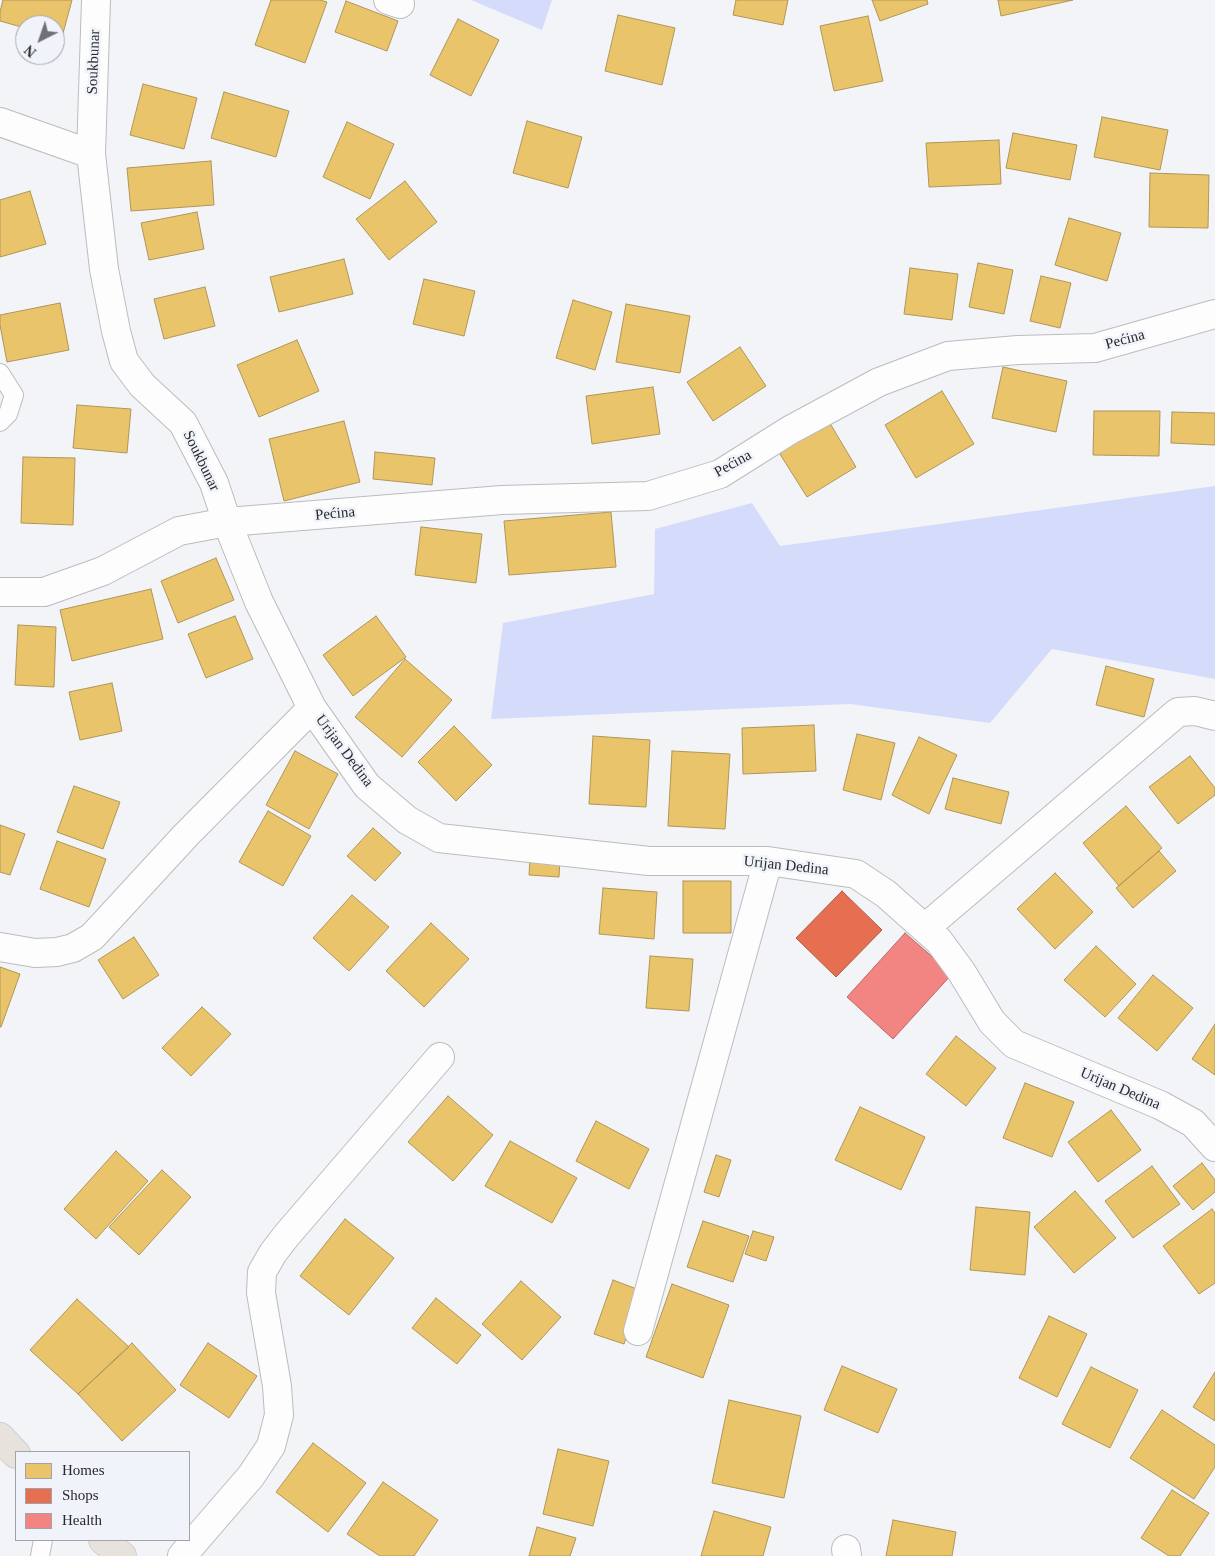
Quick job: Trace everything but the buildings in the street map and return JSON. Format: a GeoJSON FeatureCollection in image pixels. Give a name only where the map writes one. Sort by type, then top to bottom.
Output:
{"type":"FeatureCollection","features":[{"type":"Feature","properties":{"kind":"main road"},"geometry":{"type":"LineString","coordinates":[[0,1437],[15,1453]]}},
{"type":"Feature","properties":{"kind":"main road"},"geometry":{"type":"LineString","coordinates":[[104,1541],[122,1556]]}},
{"type":"Feature","properties":{"kind":"street","name":"Soukbunar"},"geometry":{"type":"LineString","coordinates":[[96,0],[91,154],[104,269],[116,331],[124,361],[142,385],[183,423],[214,483],[227,522]]}},
{"type":"Feature","properties":{"kind":"street"},"geometry":{"type":"LineString","coordinates":[[0,122],[91,154]]}},
{"type":"Feature","properties":{"kind":"street","name":"Pećina"},"geometry":{"type":"LineString","coordinates":[[227,522],[502,500],[648,496],[720,474],[790,430],[879,382],[948,356],[1018,350],[1096,348],[1215,314]]}},
{"type":"Feature","properties":{"kind":"street"},"geometry":{"type":"LineString","coordinates":[[0,592],[44,592],[103,571],[179,531],[227,522]]}},
{"type":"Feature","properties":{"kind":"street","name":"Urijan Dedina"},"geometry":{"type":"LineString","coordinates":[[227,522],[259,602],[312,708],[367,786],[407,820],[439,838],[650,861],[768,862],[856,874],[886,894],[939,941],[961,971],[992,1022],[1014,1044],[1160,1105],[1193,1123],[1215,1147]]}},
{"type":"Feature","properties":{"kind":"street","name":"Urijan Dedina"},"geometry":{"type":"LineString","coordinates":[[0,947],[36,953],[57,952],[73,948],[92,936],[186,835],[312,708]]}},
{"type":"Feature","properties":{"kind":"street"},"geometry":{"type":"LineString","coordinates":[[925,928],[1178,712],[1195,711],[1215,716]]}},
{"type":"Feature","properties":{"kind":"street"},"geometry":{"type":"LineString","coordinates":[[638,1331],[768,862]]}},
{"type":"Feature","properties":{"kind":"street"},"geometry":{"type":"LineString","coordinates":[[182,1556],[250,1476],[271,1446],[279,1415],[277,1386],[261,1293],[262,1272],[286,1236],[440,1056]]}},
{"type":"Feature","properties":{"kind":"lane"},"geometry":{"type":"LineString","coordinates":[[0,373],[14,395],[8,414],[0,422]]}},
{"type":"Feature","properties":{"kind":"lane"},"geometry":{"type":"LineString","coordinates":[[40,1556],[42,1541]]}},
{"type":"Feature","properties":{"kind":"shaded area"},"geometry":{"type":"Polygon","coordinates":[[[471,0],[552,0],[542,30],[471,0]]]}},
{"type":"Feature","properties":{"kind":"shaded area"},"geometry":{"type":"Polygon","coordinates":[[[1215,486],[1215,679],[1052,649],[990,723],[850,704],[491,719],[503,623],[654,594],[655,529],[752,503],[780,546],[1215,486]]]}}]}
